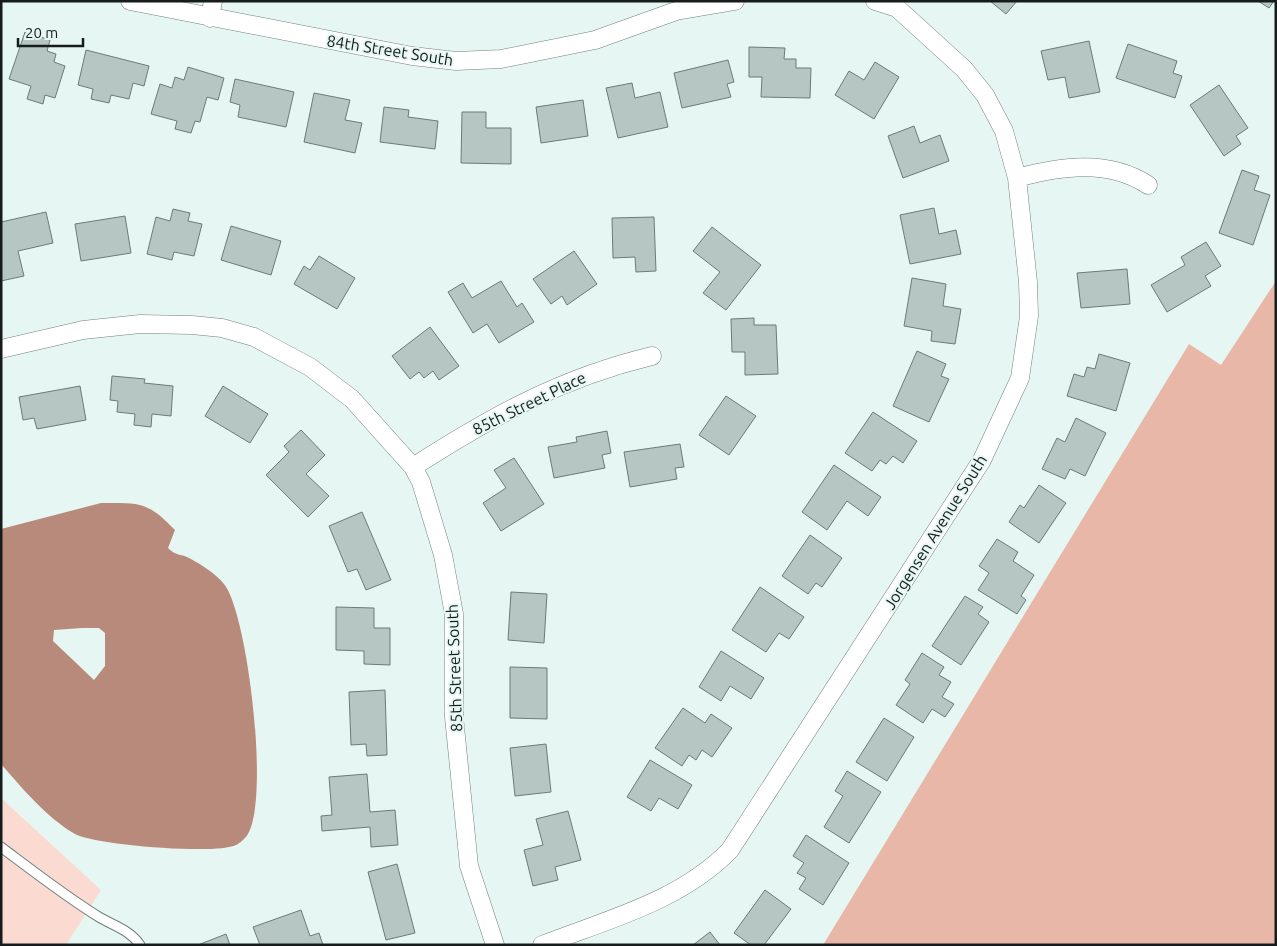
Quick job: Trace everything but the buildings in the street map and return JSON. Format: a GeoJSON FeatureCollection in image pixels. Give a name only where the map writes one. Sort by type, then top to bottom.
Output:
{"type":"FeatureCollection","features":[{"type":"Feature","properties":{"kind":"street","name":"84th Street South"},"geometry":{"type":"LineString","coordinates":[[130,1],[211,9],[412,56],[456,61],[501,59],[595,40],[675,6],[734,1]]}},
{"type":"Feature","properties":{"kind":"street"},"geometry":{"type":"LineString","coordinates":[[875,1],[898,4]]}},
{"type":"Feature","properties":{"kind":"street","name":"Jorgensen Avenue South"},"geometry":{"type":"LineString","coordinates":[[542,945],[640,908],[689,884],[714,867],[730,850],[982,460],[1020,378],[1029,316],[1028,282],[1017,178],[1004,131],[985,95],[964,68],[898,4]]}},
{"type":"Feature","properties":{"kind":"street"},"geometry":{"type":"LineString","coordinates":[[1017,178],[1053,168],[1081,166],[1114,170],[1134,176],[1148,185]]}},
{"type":"Feature","properties":{"kind":"street","name":"85th Street South"},"geometry":{"type":"LineString","coordinates":[[1,349],[83,330],[140,324],[192,325],[222,328],[254,337],[310,368],[352,399],[413,467],[421,482],[443,555],[454,614],[454,717],[469,866],[494,945]]}},
{"type":"Feature","properties":{"kind":"street","name":"85th Street Place"},"geometry":{"type":"LineString","coordinates":[[413,467],[482,423],[573,379],[612,366],[652,356]]}},
{"type":"Feature","properties":{"kind":"lane"},"geometry":{"type":"LineString","coordinates":[[1,847],[46,882],[135,937],[140,945]]}},
{"type":"Feature","properties":{"kind":"shaded area"},"geometry":{"type":"Polygon","coordinates":[[[1276,281],[1276,945],[823,945],[1189,344],[1221,365],[1276,281]]]}},
{"type":"Feature","properties":{"kind":"shaded area"},"geometry":{"type":"Polygon","coordinates":[[[101,503],[134,504],[150,509],[175,530],[168,548],[174,553],[188,557],[204,567],[224,584],[233,602],[241,632],[254,712],[257,753],[253,821],[245,838],[240,843],[224,848],[182,849],[130,845],[87,838],[75,834],[54,819],[35,802],[1,764],[1,529],[101,503]],[[99,628],[54,630],[53,641],[94,680],[105,666],[105,633],[99,628]]]}},
{"type":"Feature","properties":{"kind":"shaded area"},"geometry":{"type":"Polygon","coordinates":[[[1,798],[101,890],[66,945],[1,945],[1,798]]]}}]}
